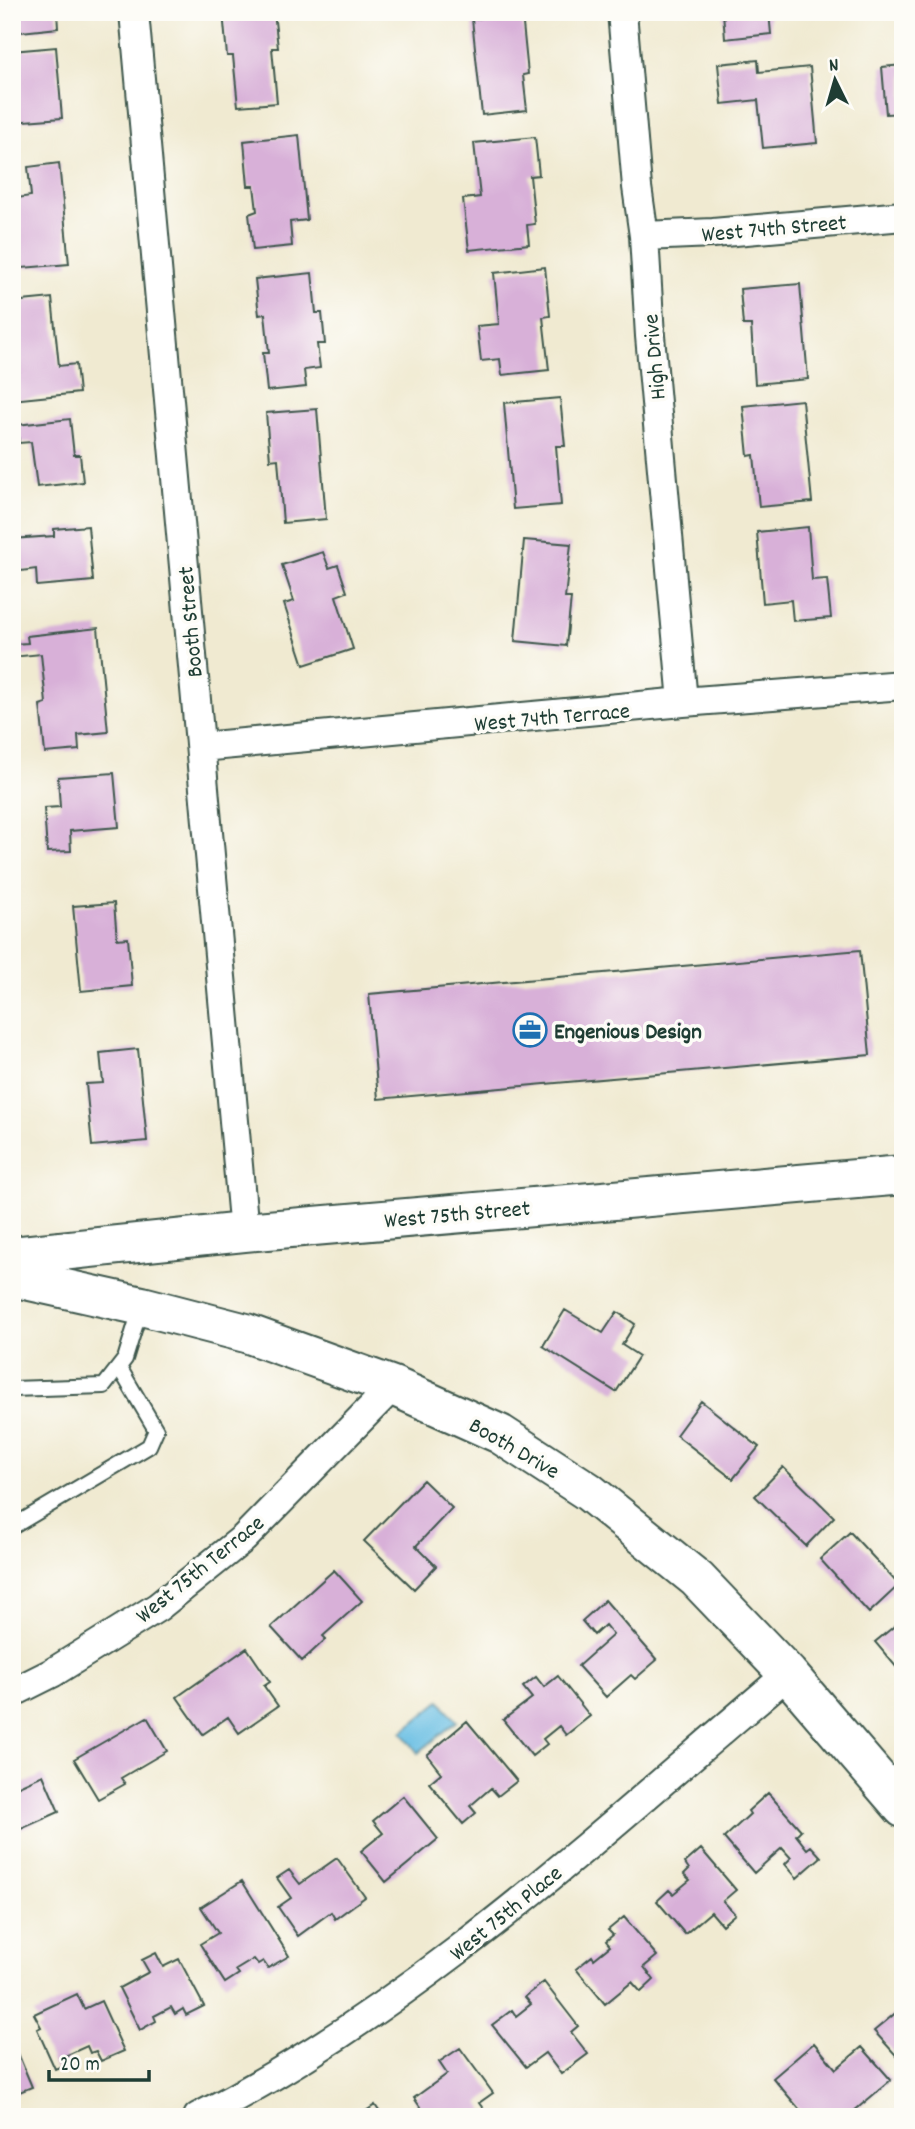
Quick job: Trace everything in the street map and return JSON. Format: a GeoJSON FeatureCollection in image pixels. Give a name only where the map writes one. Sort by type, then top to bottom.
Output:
{"type":"FeatureCollection","features":[{"type":"Feature","properties":{"kind":"street","name":"Booth Street"},"geometry":{"type":"LineString","coordinates":[[134,12],[244,1232]]}},
{"type":"Feature","properties":{"kind":"street","name":"High Drive"},"geometry":{"type":"LineString","coordinates":[[622,12],[637,187],[644,236],[650,336],[683,702]]}},
{"type":"Feature","properties":{"kind":"street","name":"West 74th Street"},"geometry":{"type":"LineString","coordinates":[[644,236],[713,233],[903,216]]}},
{"type":"Feature","properties":{"kind":"street","name":"West 74th Terrace"},"geometry":{"type":"LineString","coordinates":[[201,747],[683,702],[903,685]]}},
{"type":"Feature","properties":{"kind":"street","name":"West 75th Street"},"geometry":{"type":"LineString","coordinates":[[12,1256],[244,1232],[903,1175]]}},
{"type":"Feature","properties":{"kind":"street","name":"Booth Drive"},"geometry":{"type":"LineString","coordinates":[[12,1277],[246,1333],[393,1386],[500,1434],[589,1492],[697,1579],[788,1674],[903,1808]]}},
{"type":"Feature","properties":{"kind":"street","name":"West 75th Terrace"},"geometry":{"type":"LineString","coordinates":[[12,1693],[52,1673],[158,1607],[233,1546],[393,1386]]}},
{"type":"Feature","properties":{"kind":"street","name":"West 75th Place"},"geometry":{"type":"LineString","coordinates":[[198,2117],[337,2037],[452,1956],[788,1674]]}},
{"type":"Feature","properties":{"kind":"lane"},"geometry":{"type":"LineString","coordinates":[[12,1390],[104,1386],[125,1359],[142,1306]]}},
{"type":"Feature","properties":{"kind":"lane"},"geometry":{"type":"LineString","coordinates":[[12,1527],[149,1446],[156,1430],[119,1367]]}},
{"type":"Feature","properties":{"kind":"water"},"geometry":{"type":"Polygon","coordinates":[[[440,1701],[457,1721],[418,1753],[402,1732],[440,1701]]]}},
{"type":"Feature","properties":{"kind":"building"},"geometry":{"type":"Polygon","coordinates":[[[12,12],[57,12],[58,28],[12,33],[12,12]]]}},
{"type":"Feature","properties":{"kind":"building"},"geometry":{"type":"Polygon","coordinates":[[[223,12],[274,12],[278,48],[272,48],[277,103],[238,106],[233,56],[227,56],[223,12]]]}},
{"type":"Feature","properties":{"kind":"building"},"geometry":{"type":"Polygon","coordinates":[[[723,12],[769,12],[771,34],[725,39],[723,12]]]}},
{"type":"Feature","properties":{"kind":"building"},"geometry":{"type":"Polygon","coordinates":[[[522,14],[528,74],[523,75],[527,110],[482,115],[472,19],[522,14]]]}},
{"type":"Feature","properties":{"kind":"building"},"geometry":{"type":"Polygon","coordinates":[[[56,47],[62,118],[12,122],[12,51],[56,47]]]}},
{"type":"Feature","properties":{"kind":"building"},"geometry":{"type":"Polygon","coordinates":[[[758,60],[759,72],[810,67],[817,143],[763,148],[758,100],[722,104],[718,64],[758,60]]]}},
{"type":"Feature","properties":{"kind":"building"},"geometry":{"type":"Polygon","coordinates":[[[903,65],[903,113],[886,114],[882,67],[903,65]]]}},
{"type":"Feature","properties":{"kind":"building"},"geometry":{"type":"Polygon","coordinates":[[[299,135],[307,220],[290,222],[292,246],[253,250],[249,214],[257,211],[254,186],[248,186],[244,141],[299,135]]]}},
{"type":"Feature","properties":{"kind":"building"},"geometry":{"type":"Polygon","coordinates":[[[535,137],[539,175],[530,176],[535,224],[527,225],[529,244],[469,250],[463,199],[480,197],[474,143],[535,137]]]}},
{"type":"Feature","properties":{"kind":"building"},"geometry":{"type":"Polygon","coordinates":[[[59,163],[69,264],[22,268],[19,236],[12,237],[12,210],[18,210],[17,198],[31,196],[28,167],[59,163]]]}},
{"type":"Feature","properties":{"kind":"building"},"geometry":{"type":"Polygon","coordinates":[[[545,267],[550,316],[543,317],[549,370],[502,375],[500,359],[481,361],[477,326],[499,324],[494,273],[545,267]]]}},
{"type":"Feature","properties":{"kind":"building"},"geometry":{"type":"Polygon","coordinates":[[[312,273],[316,313],[322,313],[325,344],[317,344],[320,368],[304,370],[306,387],[267,391],[263,353],[269,353],[265,314],[259,315],[255,279],[312,273]]]}},
{"type":"Feature","properties":{"kind":"building"},"geometry":{"type":"Polygon","coordinates":[[[800,284],[808,379],[755,384],[751,325],[743,325],[740,289],[800,284]]]}},
{"type":"Feature","properties":{"kind":"building"},"geometry":{"type":"Polygon","coordinates":[[[52,298],[59,366],[76,364],[79,393],[12,400],[12,302],[52,298]]]}},
{"type":"Feature","properties":{"kind":"building"},"geometry":{"type":"Polygon","coordinates":[[[560,398],[565,446],[556,446],[561,505],[513,509],[504,403],[560,398]]]}},
{"type":"Feature","properties":{"kind":"building"},"geometry":{"type":"Polygon","coordinates":[[[802,400],[812,502],[759,507],[754,455],[748,456],[743,406],[802,400]]]}},
{"type":"Feature","properties":{"kind":"building"},"geometry":{"type":"Polygon","coordinates":[[[317,409],[326,519],[283,523],[278,459],[270,460],[266,413],[317,409]]]}},
{"type":"Feature","properties":{"kind":"building"},"geometry":{"type":"Polygon","coordinates":[[[70,419],[74,455],[80,455],[83,482],[37,487],[31,442],[19,443],[17,425],[70,419]]]}},
{"type":"Feature","properties":{"kind":"building"},"geometry":{"type":"Polygon","coordinates":[[[88,526],[93,581],[37,586],[36,569],[12,572],[12,539],[54,536],[54,529],[88,526]]]}},
{"type":"Feature","properties":{"kind":"building"},"geometry":{"type":"Polygon","coordinates":[[[808,527],[812,580],[827,579],[831,618],[793,621],[791,600],[763,603],[757,532],[808,527]]]}},
{"type":"Feature","properties":{"kind":"building"},"geometry":{"type":"Polygon","coordinates":[[[524,540],[571,544],[565,598],[571,598],[566,646],[515,641],[524,540]]]}},
{"type":"Feature","properties":{"kind":"building"},"geometry":{"type":"Polygon","coordinates":[[[323,552],[329,568],[338,565],[347,592],[336,596],[353,649],[304,665],[284,604],[294,601],[282,565],[323,552]]]}},
{"type":"Feature","properties":{"kind":"building"},"geometry":{"type":"Polygon","coordinates":[[[98,628],[108,732],[78,735],[79,750],[45,753],[40,705],[46,703],[41,654],[12,657],[12,644],[28,643],[27,636],[98,628]]]}},
{"type":"Feature","properties":{"kind":"building"},"geometry":{"type":"Polygon","coordinates":[[[114,773],[119,827],[70,831],[71,851],[47,852],[44,808],[60,807],[58,777],[114,773]]]}},
{"type":"Feature","properties":{"kind":"building"},"geometry":{"type":"Polygon","coordinates":[[[114,903],[117,939],[128,938],[132,986],[81,991],[73,906],[114,903]]]}},
{"type":"Feature","properties":{"kind":"building"},"geometry":{"type":"Polygon","coordinates":[[[860,950],[870,1055],[378,1099],[369,994],[860,950]]]}},
{"type":"Feature","properties":{"kind":"building"},"geometry":{"type":"Polygon","coordinates":[[[138,1049],[147,1141],[92,1146],[86,1084],[103,1083],[100,1053],[138,1049]]]}},
{"type":"Feature","properties":{"kind":"building"},"geometry":{"type":"Polygon","coordinates":[[[565,1310],[603,1333],[617,1312],[635,1324],[622,1345],[639,1356],[616,1392],[543,1346],[565,1310]]]}},
{"type":"Feature","properties":{"kind":"building"},"geometry":{"type":"Polygon","coordinates":[[[701,1401],[759,1447],[733,1479],[676,1435],[701,1401]]]}},
{"type":"Feature","properties":{"kind":"building"},"geometry":{"type":"Polygon","coordinates":[[[783,1467],[834,1517],[806,1546],[755,1496],[783,1467]]]}},
{"type":"Feature","properties":{"kind":"building"},"geometry":{"type":"Polygon","coordinates":[[[423,1480],[452,1508],[416,1546],[436,1566],[414,1589],[364,1541],[423,1480]]]}},
{"type":"Feature","properties":{"kind":"building"},"geometry":{"type":"Polygon","coordinates":[[[850,1532],[899,1585],[869,1613],[820,1559],[850,1532]]]}},
{"type":"Feature","properties":{"kind":"building"},"geometry":{"type":"Polygon","coordinates":[[[334,1570],[362,1601],[323,1636],[326,1639],[302,1661],[271,1627],[334,1570]]]}},
{"type":"Feature","properties":{"kind":"building"},"geometry":{"type":"Polygon","coordinates":[[[605,1600],[657,1660],[635,1679],[631,1675],[606,1697],[578,1666],[613,1635],[605,1625],[594,1635],[582,1621],[605,1600]]]}},
{"type":"Feature","properties":{"kind":"building"},"geometry":{"type":"Polygon","coordinates":[[[903,1619],[903,1675],[875,1642],[903,1619]]]}},
{"type":"Feature","properties":{"kind":"building"},"geometry":{"type":"Polygon","coordinates":[[[247,1648],[270,1682],[264,1686],[278,1706],[239,1733],[228,1717],[203,1734],[177,1697],[247,1648]]]}},
{"type":"Feature","properties":{"kind":"building"},"geometry":{"type":"Polygon","coordinates":[[[558,1676],[590,1716],[566,1735],[559,1726],[543,1739],[547,1744],[532,1756],[503,1720],[532,1698],[523,1687],[536,1677],[544,1687],[558,1676]]]}},
{"type":"Feature","properties":{"kind":"building"},"geometry":{"type":"Polygon","coordinates":[[[147,1717],[167,1751],[121,1778],[125,1784],[98,1799],[74,1759],[147,1717]]]}},
{"type":"Feature","properties":{"kind":"building"},"geometry":{"type":"Polygon","coordinates":[[[467,1721],[517,1781],[498,1796],[491,1788],[470,1806],[476,1813],[463,1824],[429,1783],[441,1773],[427,1755],[467,1721]]]}},
{"type":"Feature","properties":{"kind":"building"},"geometry":{"type":"Polygon","coordinates":[[[43,1775],[59,1812],[12,1833],[12,1789],[43,1775]]]}},
{"type":"Feature","properties":{"kind":"building"},"geometry":{"type":"Polygon","coordinates":[[[768,1793],[801,1830],[796,1835],[807,1849],[811,1846],[821,1857],[797,1878],[785,1864],[791,1858],[782,1848],[754,1873],[724,1838],[768,1793]]]}},
{"type":"Feature","properties":{"kind":"building"},"geometry":{"type":"Polygon","coordinates":[[[403,1796],[438,1839],[386,1882],[361,1851],[383,1833],[373,1821],[403,1796]]]}},
{"type":"Feature","properties":{"kind":"building"},"geometry":{"type":"Polygon","coordinates":[[[701,1849],[736,1890],[723,1901],[735,1914],[722,1925],[711,1912],[685,1934],[657,1901],[669,1890],[673,1894],[690,1880],[684,1874],[689,1869],[685,1863],[701,1849]]]}},
{"type":"Feature","properties":{"kind":"building"},"geometry":{"type":"Polygon","coordinates":[[[337,1858],[365,1897],[335,1919],[331,1912],[298,1936],[278,1907],[291,1898],[277,1878],[289,1870],[300,1884],[337,1858]]]}},
{"type":"Feature","properties":{"kind":"building"},"geometry":{"type":"Polygon","coordinates":[[[242,1881],[289,1956],[268,1968],[263,1961],[258,1964],[254,1959],[236,1970],[239,1974],[225,1983],[200,1944],[218,1933],[201,1907],[242,1881]]]}},
{"type":"Feature","properties":{"kind":"building"},"geometry":{"type":"Polygon","coordinates":[[[624,1917],[657,1956],[644,1967],[654,1980],[641,1992],[632,1982],[605,2004],[576,1969],[610,1946],[606,1941],[613,1935],[608,1930],[624,1917]]]}},
{"type":"Feature","properties":{"kind":"building"},"geometry":{"type":"Polygon","coordinates":[[[156,1953],[163,1967],[179,1959],[204,2006],[186,2015],[183,2009],[175,2014],[171,2007],[154,2016],[156,2021],[140,2030],[119,1988],[149,1972],[142,1960],[156,1953]]]}},
{"type":"Feature","properties":{"kind":"building"},"geometry":{"type":"Polygon","coordinates":[[[544,1982],[578,2026],[571,2032],[588,2054],[561,2074],[545,2053],[526,2067],[492,2025],[512,2010],[516,2016],[531,2004],[525,1997],[544,1982]]]}},
{"type":"Feature","properties":{"kind":"building"},"geometry":{"type":"Polygon","coordinates":[[[77,1994],[84,2009],[101,2001],[124,2051],[101,2061],[96,2051],[90,2053],[87,2046],[65,2056],[69,2063],[55,2069],[37,2029],[41,2027],[34,2014],[77,1994]]]}},
{"type":"Feature","properties":{"kind":"building"},"geometry":{"type":"Polygon","coordinates":[[[898,2011],[903,2017],[903,2063],[874,2031],[898,2011]]]}},
{"type":"Feature","properties":{"kind":"building"},"geometry":{"type":"Polygon","coordinates":[[[12,2039],[32,2087],[12,2095],[12,2039]]]}},
{"type":"Feature","properties":{"kind":"building"},"geometry":{"type":"Polygon","coordinates":[[[814,2043],[836,2069],[862,2047],[891,2080],[847,2117],[806,2117],[773,2078],[814,2043]]]}},
{"type":"Feature","properties":{"kind":"building"},"geometry":{"type":"Polygon","coordinates":[[[460,2048],[493,2093],[479,2103],[487,2114],[484,2117],[470,2117],[466,2111],[459,2117],[427,2117],[414,2098],[447,2074],[439,2062],[460,2048]]]}},
{"type":"Feature","properties":{"kind":"building"},"geometry":{"type":"Polygon","coordinates":[[[375,2105],[383,2117],[357,2117],[375,2105]]]}},
{"type":"Feature","properties":{"kind":"place","name":"Engenious Design"},"geometry":{"type":"Point","coordinates":[530,1030]}}]}
